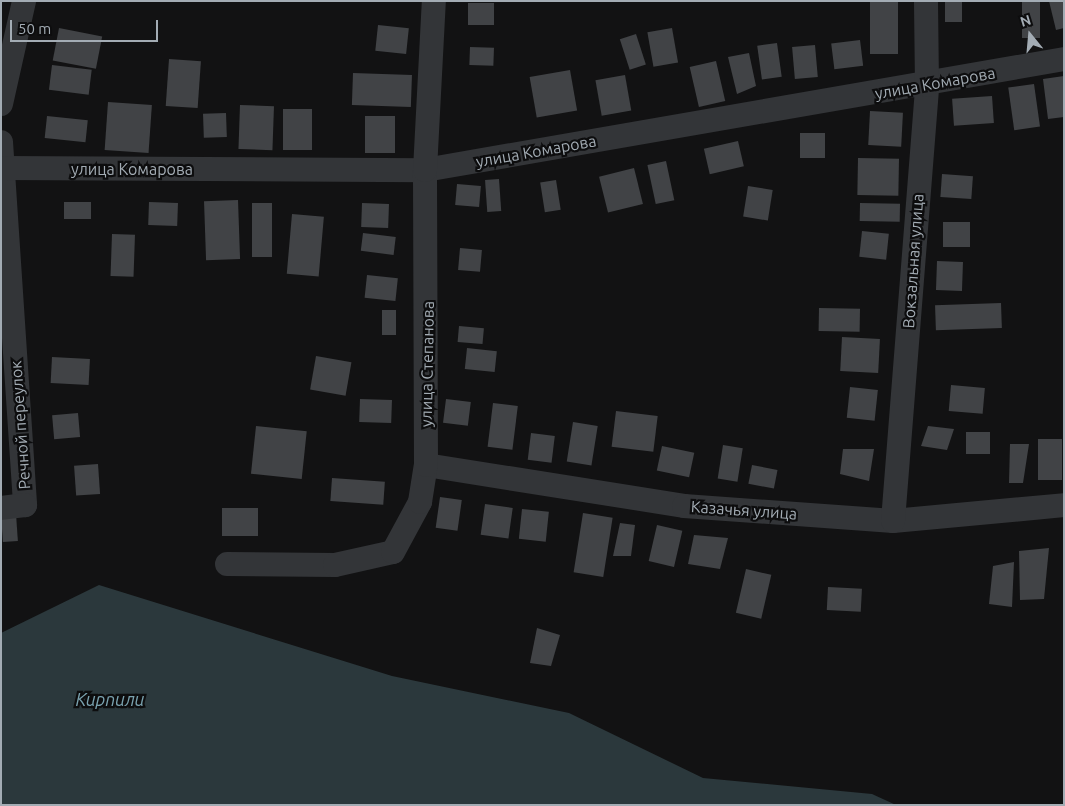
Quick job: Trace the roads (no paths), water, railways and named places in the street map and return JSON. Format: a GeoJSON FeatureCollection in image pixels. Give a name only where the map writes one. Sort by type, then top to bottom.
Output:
{"type":"FeatureCollection","features":[{"type":"Feature","properties":{"kind":"street"},"geometry":{"type":"LineString","coordinates":[[1,104],[24,1]]}},
{"type":"Feature","properties":{"kind":"street","name":"улица Степанова"},"geometry":{"type":"LineString","coordinates":[[227,564],[335,564],[393,552],[420,502],[426,465],[425,170],[434,1]]}},
{"type":"Feature","properties":{"kind":"street","name":"Вокзальная улица"},"geometry":{"type":"LineString","coordinates":[[893,521],[927,85],[926,1]]}},
{"type":"Feature","properties":{"kind":"street","name":"улица Комарова"},"geometry":{"type":"LineString","coordinates":[[2,168],[425,170],[927,85],[1064,59]]}},
{"type":"Feature","properties":{"kind":"street","name":"Речной переулок"},"geometry":{"type":"LineString","coordinates":[[1,142],[26,505],[1,508]]}},
{"type":"Feature","properties":{"kind":"street","name":"Казачья улица"},"geometry":{"type":"LineString","coordinates":[[426,465],[684,506],[893,521],[1064,505]]}},
{"type":"Feature","properties":{"kind":"water","name":"Кирпили"},"geometry":{"type":"Polygon","coordinates":[[[99,585],[392,676],[569,713],[703,778],[872,794],[896,805],[1,805],[1,633],[99,585]]]}}]}
